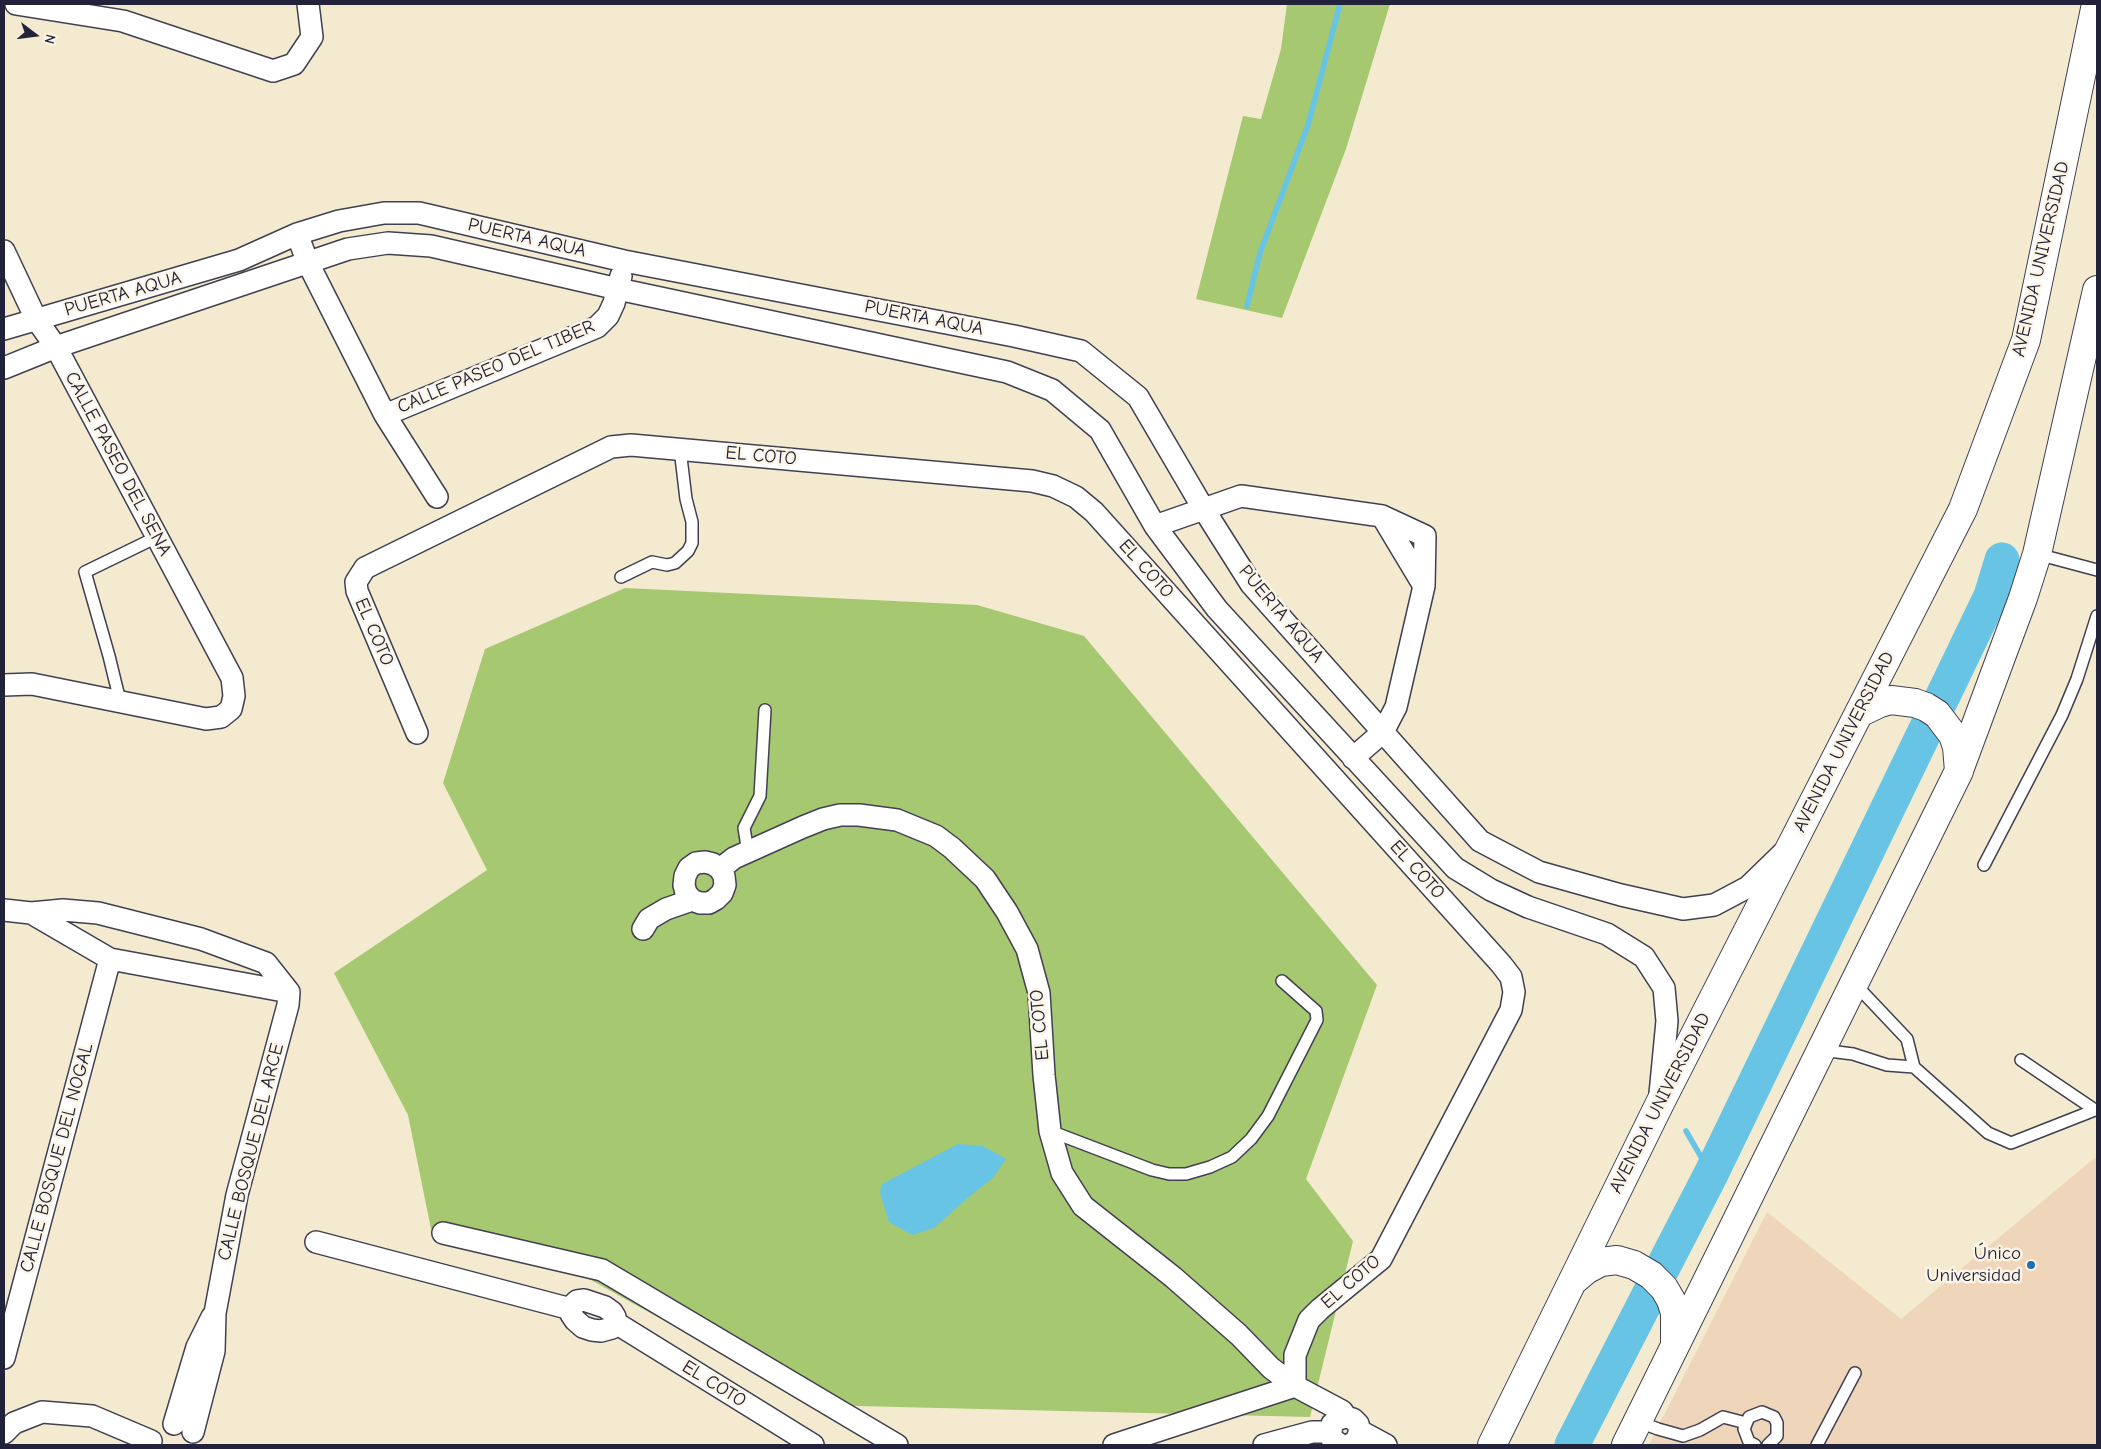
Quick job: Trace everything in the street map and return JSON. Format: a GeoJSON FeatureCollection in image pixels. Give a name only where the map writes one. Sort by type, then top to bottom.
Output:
{"type":"FeatureCollection","features":[{"type":"Feature","properties":{"kind":"main road","name":"AVENIDA UNIVERSIDAD"},"geometry":{"type":"LineString","coordinates":[[1492,1445],[1660,1103],[1963,510],[2026,340],[2096,4]]}},
{"type":"Feature","properties":{"kind":"main road"},"geometry":{"type":"LineString","coordinates":[[1632,1433],[1958,773],[2023,598],[2037,554],[2097,290]]}},
{"type":"Feature","properties":{"kind":"main road"},"geometry":{"type":"LineString","coordinates":[[1858,713],[1891,700],[1915,703],[1926,707],[1937,714],[1953,735],[1959,760],[1958,773]]}},
{"type":"Feature","properties":{"kind":"main road"},"geometry":{"type":"LineString","coordinates":[[1572,1281],[1586,1270],[1601,1262],[1617,1260],[1634,1265],[1651,1274],[1664,1288],[1671,1300],[1674,1313],[1675,1343]]}},
{"type":"Feature","properties":{"kind":"street"},"geometry":{"type":"LineString","coordinates":[[16,4],[125,12],[273,71],[294,64],[312,37],[308,4]]}},
{"type":"Feature","properties":{"kind":"street","name":"PUERTA AQUA"},"geometry":{"type":"LineString","coordinates":[[4,328],[239,260],[297,234],[339,220],[384,213],[419,213],[624,261],[1014,336],[1082,351],[1138,397],[1203,508],[1251,584],[1480,840],[1539,872],[1621,895],[1682,909],[1714,905],[1748,887],[1791,846]]}},
{"type":"Feature","properties":{"kind":"street","name":"CALLE PASEO DEL TIBER"},"geometry":{"type":"LineString","coordinates":[[297,234],[308,263],[385,415],[437,497]]}},
{"type":"Feature","properties":{"kind":"street","name":"PUERTA AQUA"},"geometry":{"type":"LineString","coordinates":[[4,368],[56,348],[348,249],[388,243],[431,246],[618,289],[1007,372],[1052,390],[1100,430],[1155,526],[1216,609],[1455,868],[1491,890],[1528,907],[1607,934],[1644,957],[1664,988],[1667,1021],[1660,1103]]}},
{"type":"Feature","properties":{"kind":"street","name":"CALLE PASEO DEL SENA"},"geometry":{"type":"LineString","coordinates":[[4,251],[36,319],[56,348],[232,678],[234,696],[231,709],[221,717],[206,719],[120,701]]}},
{"type":"Feature","properties":{"kind":"street","name":"CALLE PASEO DEL TIBER"},"geometry":{"type":"LineString","coordinates":[[385,415],[597,328],[608,316],[618,289],[624,261]]}},
{"type":"Feature","properties":{"kind":"street","name":"EL COTO"},"geometry":{"type":"LineString","coordinates":[[416,733],[357,591],[356,582],[365,568],[612,447],[624,444],[1032,481],[1053,486],[1076,497],[1094,512],[1495,956],[1511,977],[1514,992],[1512,1010],[1385,1252],[1372,1268],[1320,1309],[1309,1320],[1303,1330],[1296,1355],[1295,1386]]}},
{"type":"Feature","properties":{"kind":"street"},"geometry":{"type":"LineString","coordinates":[[1155,526],[1241,496],[1382,516],[1425,536],[1424,586],[1396,707],[1382,732],[1353,758]]}},
{"type":"Feature","properties":{"kind":"street"},"geometry":{"type":"LineString","coordinates":[[4,685],[32,684],[120,701]]}},
{"type":"Feature","properties":{"kind":"street","name":"EL COTO"},"geometry":{"type":"LineString","coordinates":[[720,869],[734,858],[822,819],[859,815],[898,820],[936,836],[952,848],[985,879],[1008,912],[1027,950],[1039,993],[1044,1075],[1050,1131],[1062,1173],[1083,1206],[1173,1277],[1239,1335],[1271,1368],[1295,1386],[1342,1411],[1348,1437],[1386,1445]]}},
{"type":"Feature","properties":{"kind":"street"},"geometry":{"type":"LineString","coordinates":[[696,863],[714,864],[724,876],[725,885],[722,893],[709,903],[700,903],[692,900],[686,893],[684,885],[685,876],[689,868],[696,863]]}},
{"type":"Feature","properties":{"kind":"street"},"geometry":{"type":"LineString","coordinates":[[643,929],[649,919],[666,909],[692,900]]}},
{"type":"Feature","properties":{"kind":"street"},"geometry":{"type":"LineString","coordinates":[[4,910],[31,913],[63,910],[98,913],[201,939],[266,963],[289,992]]}},
{"type":"Feature","properties":{"kind":"street"},"geometry":{"type":"LineString","coordinates":[[31,913],[110,959],[289,992]]}},
{"type":"Feature","properties":{"kind":"street","name":"CALLE BOSQUE DEL NOGAL"},"geometry":{"type":"LineString","coordinates":[[4,1358],[110,959]]}},
{"type":"Feature","properties":{"kind":"street","name":"CALLE BOSQUE DEL ARCE"},"geometry":{"type":"LineString","coordinates":[[189,1434],[214,1351],[215,1313],[237,1195],[288,1005],[289,992]]}},
{"type":"Feature","properties":{"kind":"street"},"geometry":{"type":"LineString","coordinates":[[443,1233],[602,1270],[897,1445]]}},
{"type":"Feature","properties":{"kind":"street","name":"EL COTO"},"geometry":{"type":"LineString","coordinates":[[316,1242],[571,1309],[575,1320],[583,1327],[592,1330],[607,1330],[616,1323],[813,1445]]}},
{"type":"Feature","properties":{"kind":"street"},"geometry":{"type":"LineString","coordinates":[[1114,1445],[1295,1386]]}},
{"type":"Feature","properties":{"kind":"street"},"geometry":{"type":"LineString","coordinates":[[7,1421],[42,1412],[92,1416],[151,1443],[157,1431],[168,1425],[189,1434]]}},
{"type":"Feature","properties":{"kind":"street"},"geometry":{"type":"LineString","coordinates":[[1264,1445],[1312,1432],[1348,1437]]}},
{"type":"Feature","properties":{"kind":"lane"},"geometry":{"type":"LineString","coordinates":[[621,577],[652,562],[667,565],[675,563],[688,551],[692,543],[692,522],[686,499],[680,449]]}},
{"type":"Feature","properties":{"kind":"lane"},"geometry":{"type":"LineString","coordinates":[[120,701],[85,572],[157,537]]}},
{"type":"Feature","properties":{"kind":"lane"},"geometry":{"type":"LineString","coordinates":[[2037,554],[2097,570]]}},
{"type":"Feature","properties":{"kind":"lane"},"geometry":{"type":"LineString","coordinates":[[1984,865],[2062,716],[2077,679],[2097,616]]}},
{"type":"Feature","properties":{"kind":"lane"},"geometry":{"type":"LineString","coordinates":[[748,852],[744,828],[760,796],[765,710]]}},
{"type":"Feature","properties":{"kind":"lane"},"geometry":{"type":"LineString","coordinates":[[1050,1131],[1152,1170],[1168,1174],[1186,1174],[1210,1168],[1232,1157],[1251,1139],[1268,1116],[1318,1020],[1316,1011],[1282,981]]}},
{"type":"Feature","properties":{"kind":"lane"},"geometry":{"type":"LineString","coordinates":[[1854,984],[1907,1039],[1914,1067],[1988,1133],[2011,1143],[2095,1110],[2021,1060]]}},
{"type":"Feature","properties":{"kind":"lane"},"geometry":{"type":"LineString","coordinates":[[1822,1050],[1854,1054],[1887,1065],[1914,1067]]}},
{"type":"Feature","properties":{"kind":"lane"},"geometry":{"type":"LineString","coordinates":[[1817,1445],[1854,1372]]}},
{"type":"Feature","properties":{"kind":"lane"},"geometry":{"type":"LineString","coordinates":[[1755,1445],[1746,1436],[1746,1423],[1749,1417],[1762,1412],[1774,1417],[1779,1430],[1777,1436],[1768,1445]]}},
{"type":"Feature","properties":{"kind":"lane"},"geometry":{"type":"LineString","coordinates":[[1632,1433],[1658,1429],[1683,1436],[1700,1430],[1723,1417],[1746,1423]]}},
{"type":"Feature","properties":{"kind":"shaded area","name":"Único Universidad"},"geometry":{"type":"Polygon","coordinates":[[[2097,1156],[2097,1445],[1649,1445],[1767,1212],[1901,1319],[2097,1156]]]}},
{"type":"Feature","properties":{"kind":"green space"},"geometry":{"type":"Polygon","coordinates":[[[1287,4],[1390,4],[1346,149],[1282,318],[1196,299],[1243,116],[1261,119],[1281,49],[1287,4]]]}},
{"type":"Feature","properties":{"kind":"green space"},"geometry":{"type":"Polygon","coordinates":[[[625,588],[977,605],[1084,636],[1377,985],[1306,1179],[1353,1241],[1310,1417],[816,1405],[591,1280],[431,1229],[408,1115],[334,973],[487,870],[443,783],[485,649],[625,588]]]}},
{"type":"Feature","properties":{"kind":"water"},"geometry":{"type":"Polygon","coordinates":[[[958,1144],[983,1146],[1006,1159],[992,1179],[934,1228],[912,1235],[889,1222],[880,1193],[882,1184],[958,1144]]]}},
{"type":"Feature","properties":{"kind":"waterway"},"geometry":{"type":"LineString","coordinates":[[1247,306],[1260,253],[1308,125],[1340,4]]}},
{"type":"Feature","properties":{"kind":"waterway"},"geometry":{"type":"LineString","coordinates":[[1940,702],[1991,596],[2002,560]]}},
{"type":"Feature","properties":{"kind":"waterway"},"geometry":{"type":"LineString","coordinates":[[1662,1269],[1711,1174],[1929,723]]}},
{"type":"Feature","properties":{"kind":"waterway"},"geometry":{"type":"LineString","coordinates":[[1686,1131],[1711,1174]]}},
{"type":"Feature","properties":{"kind":"waterway"},"geometry":{"type":"LineString","coordinates":[[1572,1445],[1651,1291]]}},
{"type":"Feature","properties":{"kind":"place","name":"Único Universidad"},"geometry":{"type":"Point","coordinates":[2031,1265]}}]}
